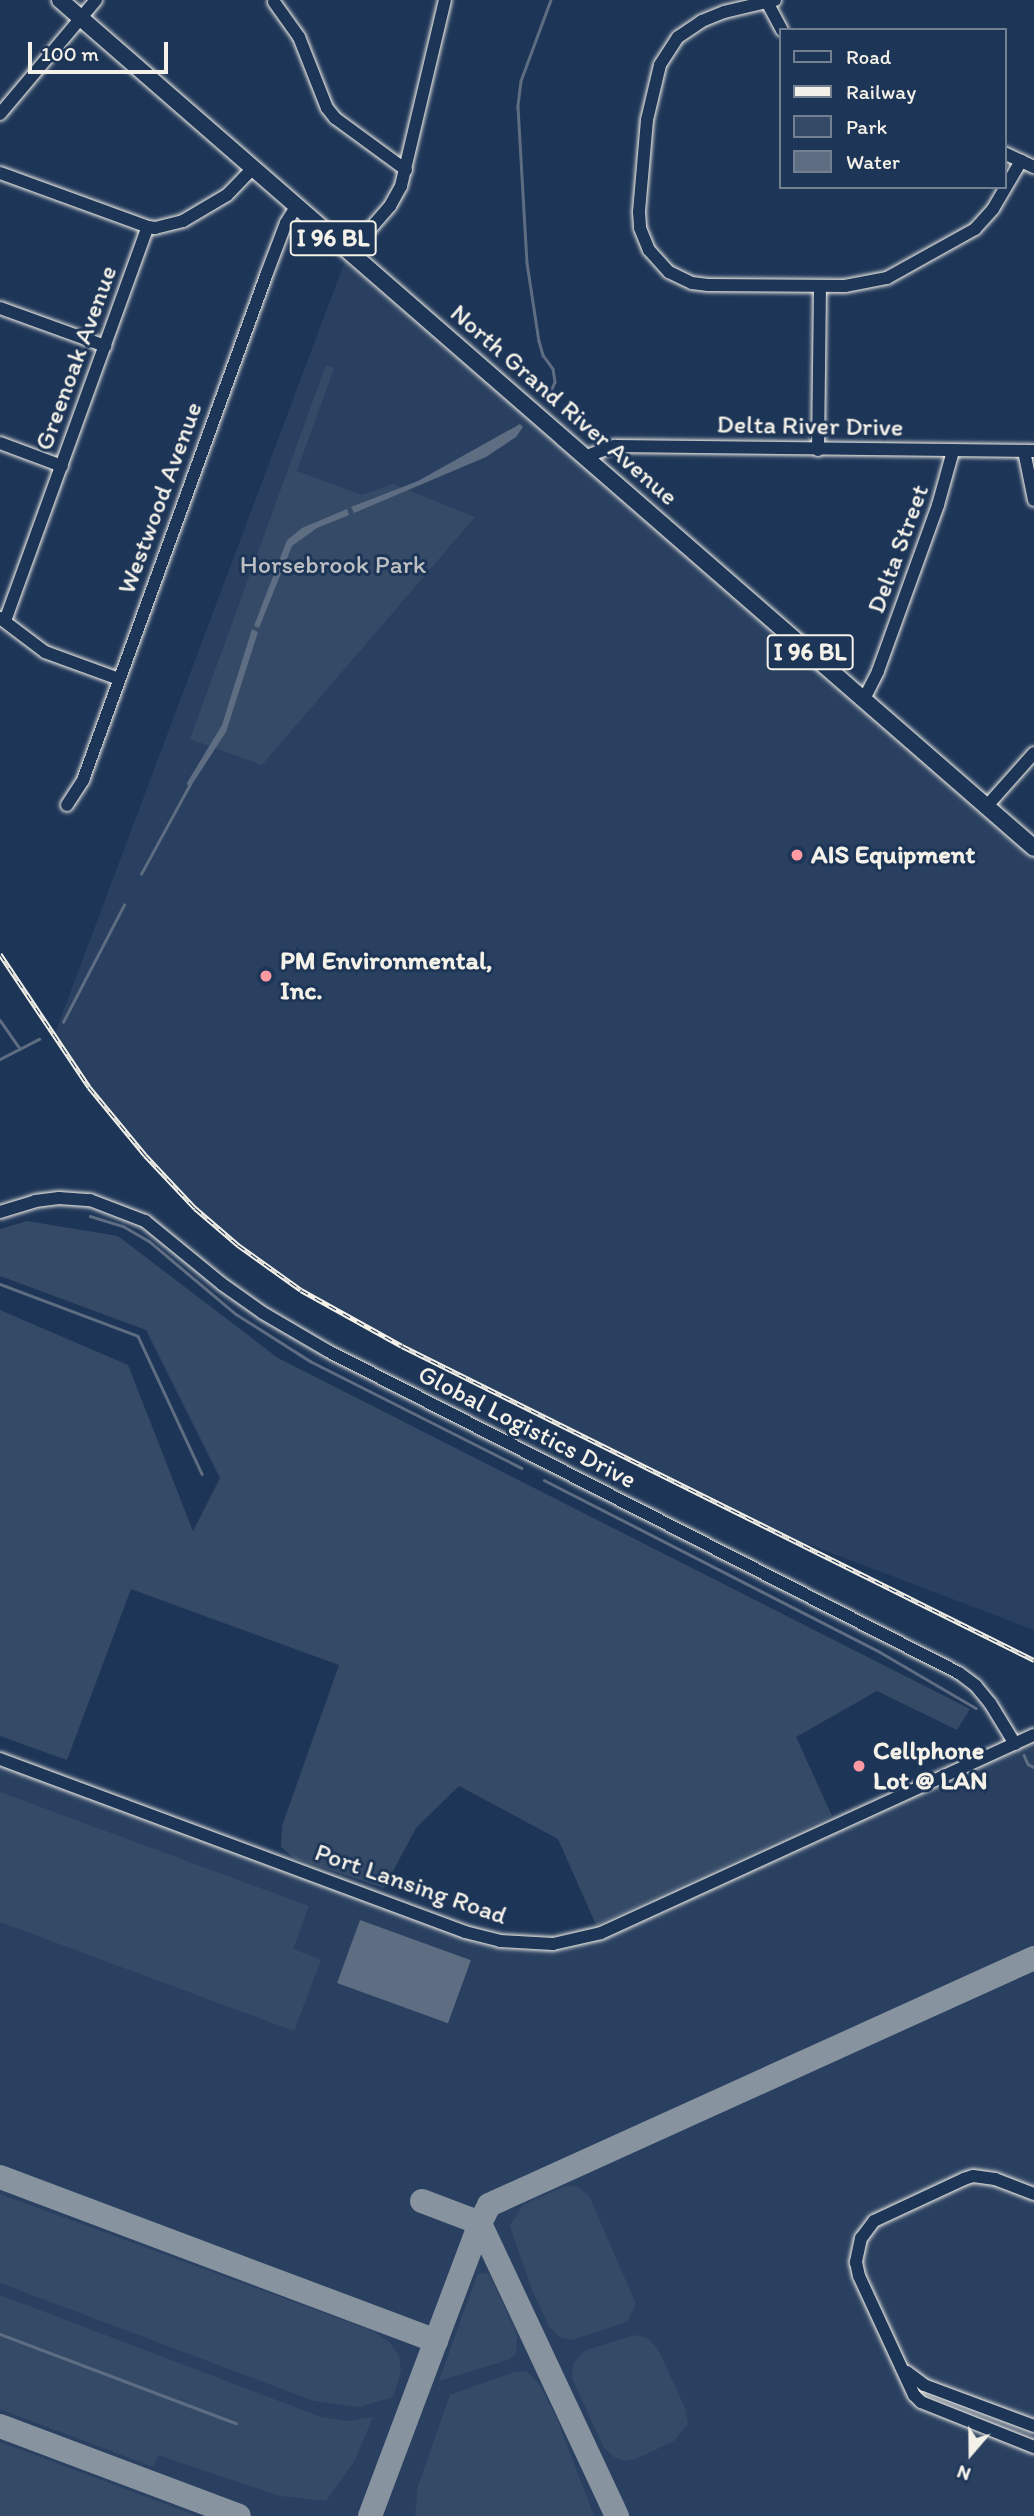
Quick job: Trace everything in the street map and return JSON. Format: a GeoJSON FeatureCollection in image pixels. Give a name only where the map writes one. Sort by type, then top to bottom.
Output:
{"type":"FeatureCollection","features":[{"type":"Feature","properties":{"kind":"main road","name":"North Grand River Avenue"},"geometry":{"type":"LineString","coordinates":[[60,0],[252,169],[587,456],[1034,849]]}},
{"type":"Feature","properties":{"kind":"street"},"geometry":{"type":"LineString","coordinates":[[0,114],[96,0]]}},
{"type":"Feature","properties":{"kind":"street"},"geometry":{"type":"LineString","coordinates":[[350,252],[390,206],[406,170],[445,0]]}},
{"type":"Feature","properties":{"kind":"street"},"geometry":{"type":"LineString","coordinates":[[273,1],[299,37],[322,95],[335,118],[406,170]]}},
{"type":"Feature","properties":{"kind":"street"},"geometry":{"type":"LineString","coordinates":[[781,28],[771,1],[702,20],[678,37],[668,50],[654,79],[640,190],[640,228],[643,240],[657,262],[669,272],[692,283],[820,286],[869,283],[887,278],[975,229],[993,209],[1005,189]]}},
{"type":"Feature","properties":{"kind":"street"},"geometry":{"type":"LineString","coordinates":[[1006,154],[1034,166]]}},
{"type":"Feature","properties":{"kind":"street"},"geometry":{"type":"LineString","coordinates":[[1006,187],[1021,161]]}},
{"type":"Feature","properties":{"kind":"street"},"geometry":{"type":"LineString","coordinates":[[0,173],[155,229],[183,221],[227,195],[252,169]]}},
{"type":"Feature","properties":{"kind":"street","name":"Westwood Avenue"},"geometry":{"type":"LineString","coordinates":[[67,805],[83,780],[267,273],[286,223],[296,207]]}},
{"type":"Feature","properties":{"kind":"street","name":"Greenoak Avenue"},"geometry":{"type":"LineString","coordinates":[[3,620],[148,227]]}},
{"type":"Feature","properties":{"kind":"street"},"geometry":{"type":"LineString","coordinates":[[818,450],[820,286]]}},
{"type":"Feature","properties":{"kind":"street"},"geometry":{"type":"LineString","coordinates":[[0,308],[105,346]]}},
{"type":"Feature","properties":{"kind":"street"},"geometry":{"type":"LineString","coordinates":[[0,443],[62,466]]}},
{"type":"Feature","properties":{"kind":"street","name":"Delta River Drive"},"geometry":{"type":"LineString","coordinates":[[587,456],[615,446],[1029,451]]}},
{"type":"Feature","properties":{"kind":"street","name":"Delta Street"},"geometry":{"type":"LineString","coordinates":[[864,699],[878,671],[939,505],[953,451]]}},
{"type":"Feature","properties":{"kind":"street"},"geometry":{"type":"LineString","coordinates":[[1029,451],[1034,499]]}},
{"type":"Feature","properties":{"kind":"street"},"geometry":{"type":"LineString","coordinates":[[3,620],[20,636],[45,652],[119,679]]}},
{"type":"Feature","properties":{"kind":"street"},"geometry":{"type":"LineString","coordinates":[[986,807],[1034,753]]}},
{"type":"Feature","properties":{"kind":"street","name":"Global Logistics Drive"},"geometry":{"type":"LineString","coordinates":[[0,1212],[35,1201],[59,1198],[90,1200],[145,1221],[222,1284],[317,1345],[959,1673],[976,1686],[990,1703],[1015,1744]]}},
{"type":"Feature","properties":{"kind":"street","name":"Port Lansing Road"},"geometry":{"type":"LineString","coordinates":[[0,1759],[465,1932],[500,1941],[553,1944],[601,1933],[1034,1735]]}},
{"type":"Feature","properties":{"kind":"street"},"geometry":{"type":"LineString","coordinates":[[1034,2194],[995,2179],[973,2176],[874,2221],[867,2228],[857,2251],[859,2276],[914,2395],[920,2402],[1034,2447]]}},
{"type":"Feature","properties":{"kind":"street"},"geometry":{"type":"LineString","coordinates":[[902,2367],[924,2385],[1034,2426]]}},
{"type":"Feature","properties":{"kind":"shaded area"},"geometry":{"type":"Polygon","coordinates":[[[345,261],[1034,853],[1034,1630],[779,1533],[403,1346],[301,1290],[238,1245],[195,1208],[116,1120],[54,1036],[345,261]]]}},
{"type":"Feature","properties":{"kind":"shaded area"},"geometry":{"type":"Polygon","coordinates":[[[1034,1741],[1034,2516],[0,2516],[0,1764],[480,1944],[506,1950],[536,1951],[561,1949],[594,1941],[1034,1741]]]}},
{"type":"Feature","properties":{"kind":"green space","name":"Horsebrook Park"},"geometry":{"type":"Polygon","coordinates":[[[326,365],[334,368],[297,471],[362,495],[393,484],[475,517],[262,765],[190,739],[326,365]]]}},
{"type":"Feature","properties":{"kind":"green space"},"geometry":{"type":"Polygon","coordinates":[[[27,1221],[118,1236],[278,1358],[970,1709],[957,1730],[877,1691],[796,1737],[832,1816],[596,1925],[558,1839],[459,1786],[416,1828],[384,1888],[294,1858],[281,1847],[282,1826],[339,1665],[131,1589],[67,1760],[0,1736],[0,1310],[128,1365],[193,1531],[220,1478],[146,1330],[0,1276],[0,1229],[27,1221]]]}},
{"type":"Feature","properties":{"kind":"green space"},"geometry":{"type":"Polygon","coordinates":[[[0,1792],[309,1906],[293,1949],[321,1960],[294,2031],[0,1922],[0,1792]]]}},
{"type":"Feature","properties":{"kind":"green space"},"geometry":{"type":"Polygon","coordinates":[[[565,2186],[578,2187],[589,2196],[636,2304],[627,2322],[572,2340],[561,2338],[550,2328],[532,2290],[510,2226],[523,2205],[565,2186]]]}},
{"type":"Feature","properties":{"kind":"green space"},"geometry":{"type":"Polygon","coordinates":[[[0,2194],[373,2331],[390,2343],[399,2356],[401,2371],[393,2397],[359,2407],[314,2401],[0,2283],[0,2194]]]}},
{"type":"Feature","properties":{"kind":"green space"},"geometry":{"type":"Polygon","coordinates":[[[489,2274],[517,2334],[516,2354],[508,2360],[439,2381],[477,2275],[489,2274]]]}},
{"type":"Feature","properties":{"kind":"green space"},"geometry":{"type":"Polygon","coordinates":[[[0,2295],[321,2417],[347,2421],[373,2417],[355,2460],[326,2501],[280,2496],[158,2455],[153,2467],[0,2409],[0,2295]]]}},
{"type":"Feature","properties":{"kind":"green space"},"geometry":{"type":"Polygon","coordinates":[[[634,2335],[647,2338],[658,2349],[685,2408],[688,2424],[674,2441],[636,2459],[624,2461],[604,2448],[572,2378],[573,2364],[584,2351],[634,2335]]]}},
{"type":"Feature","properties":{"kind":"green space"},"geometry":{"type":"Polygon","coordinates":[[[526,2371],[540,2385],[557,2419],[594,2516],[415,2516],[418,2486],[450,2395],[514,2372],[526,2371]]]}},
{"type":"Feature","properties":{"kind":"green space"},"geometry":{"type":"Polygon","coordinates":[[[0,2442],[43,2458],[197,2516],[0,2516],[0,2442]]]}},
{"type":"Feature","properties":{"kind":"water"},"geometry":{"type":"Polygon","coordinates":[[[520,424],[523,427],[516,437],[486,457],[354,513],[351,507],[418,481],[520,424]]]}},
{"type":"Feature","properties":{"kind":"water"},"geometry":{"type":"Polygon","coordinates":[[[347,509],[349,515],[317,528],[292,546],[259,628],[254,626],[287,540],[302,528],[347,509]]]}},
{"type":"Feature","properties":{"kind":"water"},"geometry":{"type":"Polygon","coordinates":[[[252,629],[258,632],[226,732],[189,789],[187,783],[222,725],[252,629]]]}},
{"type":"Feature","properties":{"kind":"water"},"geometry":{"type":"Polygon","coordinates":[[[360,1920],[471,1960],[448,2023],[337,1983],[360,1920]]]}},
{"type":"Feature","properties":{"kind":"waterway"},"geometry":{"type":"LineString","coordinates":[[551,0],[521,81],[518,107],[527,263],[539,341],[543,355],[553,369],[555,382],[551,391]]}},
{"type":"Feature","properties":{"kind":"waterway"},"geometry":{"type":"LineString","coordinates":[[141,874],[190,784]]}},
{"type":"Feature","properties":{"kind":"waterway"},"geometry":{"type":"LineString","coordinates":[[63,1022],[124,905]]}},
{"type":"Feature","properties":{"kind":"waterway"},"geometry":{"type":"LineString","coordinates":[[0,1020],[20,1049]]}},
{"type":"Feature","properties":{"kind":"waterway"},"geometry":{"type":"LineString","coordinates":[[0,1059],[39,1039]]}},
{"type":"Feature","properties":{"kind":"waterway"},"geometry":{"type":"LineString","coordinates":[[90,1216],[123,1226],[149,1241],[236,1314],[310,1361],[522,1468]]}},
{"type":"Feature","properties":{"kind":"waterway"},"geometry":{"type":"LineString","coordinates":[[0,1284],[138,1336],[202,1474]]}},
{"type":"Feature","properties":{"kind":"waterway"},"geometry":{"type":"LineString","coordinates":[[544,1480],[880,1652],[976,1708]]}},
{"type":"Feature","properties":{"kind":"waterway"},"geometry":{"type":"LineString","coordinates":[[1024,1755],[1028,1764],[1034,1767]]}},
{"type":"Feature","properties":{"kind":"waterway"},"geometry":{"type":"LineString","coordinates":[[0,2334],[236,2423]]}},
{"type":"Feature","properties":{"kind":"taxiway"},"geometry":{"type":"LineString","coordinates":[[617,2516],[480,2223],[489,2205],[1034,1958]]}},
{"type":"Feature","properties":{"kind":"taxiway"},"geometry":{"type":"LineString","coordinates":[[0,2177],[436,2341]]}},
{"type":"Feature","properties":{"kind":"taxiway"},"geometry":{"type":"LineString","coordinates":[[370,2516],[480,2223],[422,2201]]}},
{"type":"Feature","properties":{"kind":"taxiway"},"geometry":{"type":"LineString","coordinates":[[0,2426],[239,2516]]}},
{"type":"Feature","properties":{"kind":"railway"},"geometry":{"type":"LineString","coordinates":[[0,954],[89,1087],[145,1155],[195,1208],[238,1245],[301,1290],[402,1346],[1034,1660]]}},
{"type":"Feature","properties":{"kind":"place","name":"AIS Equipment"},"geometry":{"type":"Point","coordinates":[797,855]}},
{"type":"Feature","properties":{"kind":"place","name":"PM Environmental, Inc."},"geometry":{"type":"Point","coordinates":[266,976]}},
{"type":"Feature","properties":{"kind":"place","name":"Cellphone Lot @ LAN"},"geometry":{"type":"Point","coordinates":[859,1766]}}]}
